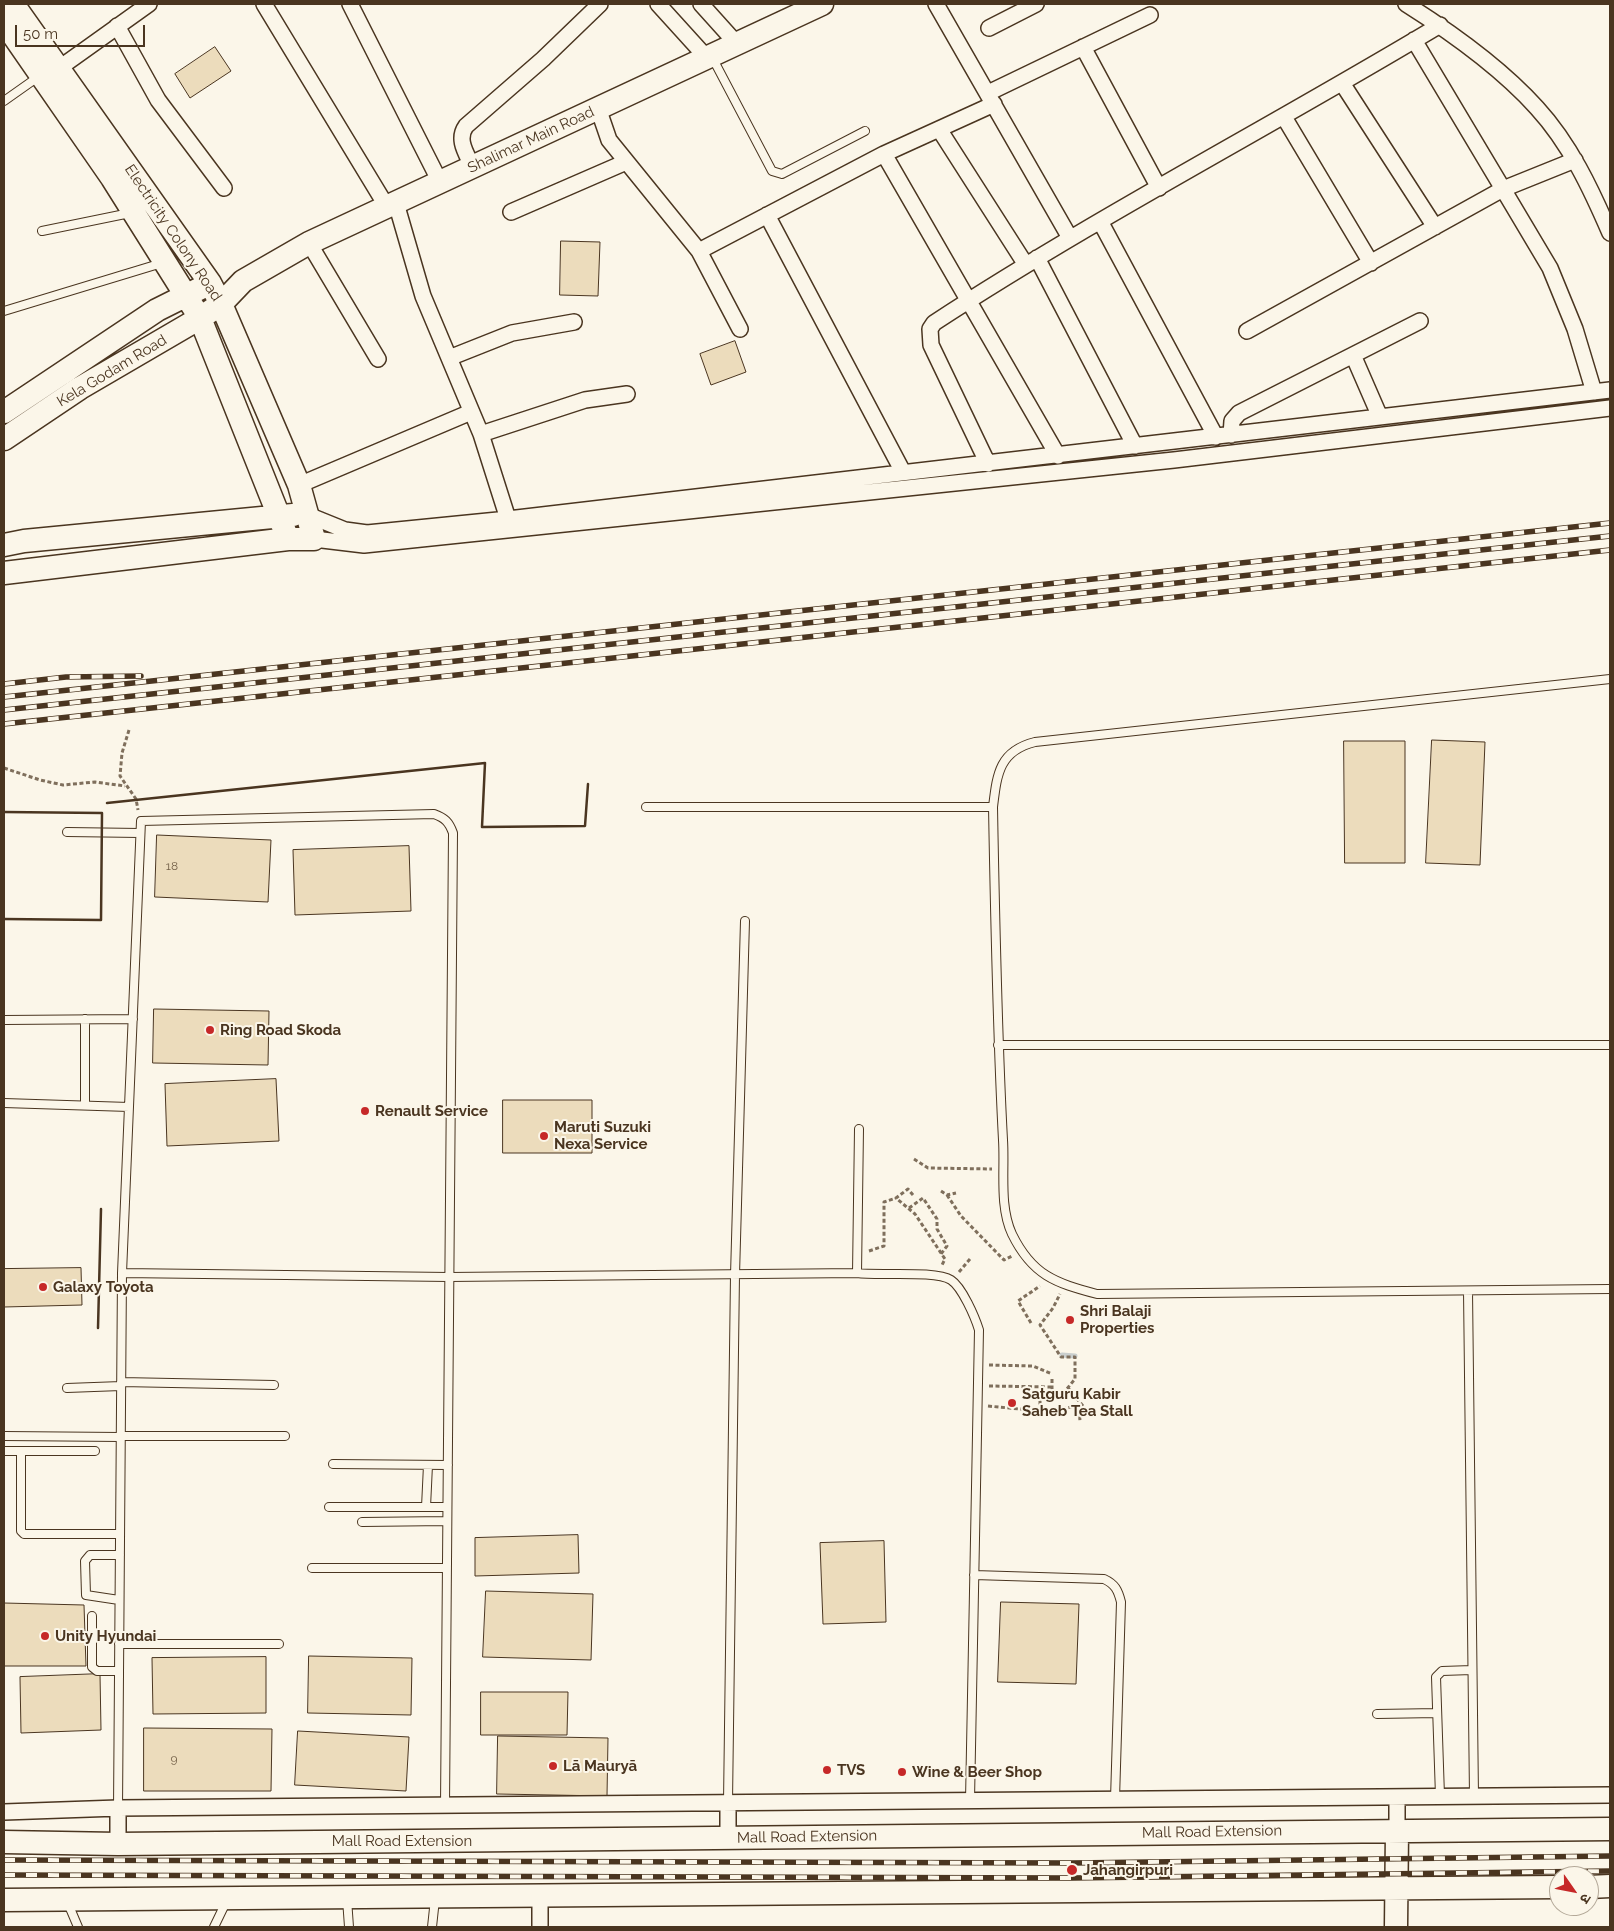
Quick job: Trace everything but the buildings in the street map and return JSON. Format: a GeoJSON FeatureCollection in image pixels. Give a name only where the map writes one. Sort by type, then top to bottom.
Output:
{"type":"FeatureCollection","features":[{"type":"Feature","properties":{"kind":"main road","name":"Electricity Colony Road"},"geometry":{"type":"LineString","coordinates":[[13,4],[48,74],[188,295],[200,318],[288,539]]}},
{"type":"Feature","properties":{"kind":"main road","name":"Shalimar Main Road"},"geometry":{"type":"LineString","coordinates":[[221,304],[243,281],[309,242],[473,168],[822,4]]}},
{"type":"Feature","properties":{"kind":"main road","name":"Electricity Colony Road"},"geometry":{"type":"LineString","coordinates":[[4,22],[48,74],[210,283],[221,304],[299,485],[314,539]]}},
{"type":"Feature","properties":{"kind":"main road","name":"Shalimar Main Road"},"geometry":{"type":"LineString","coordinates":[[210,283],[243,281]]}},
{"type":"Feature","properties":{"kind":"main road","name":"Kela Godam Road"},"geometry":{"type":"LineString","coordinates":[[4,412],[157,310],[210,283]]}},
{"type":"Feature","properties":{"kind":"main road","name":"Kela Godam Road"},"geometry":{"type":"LineString","coordinates":[[4,439],[80,388],[221,304]]}},
{"type":"Feature","properties":{"kind":"main road"},"geometry":{"type":"LineString","coordinates":[[4,545],[24,541],[279,515],[308,515]]}},
{"type":"Feature","properties":{"kind":"main road"},"geometry":{"type":"LineString","coordinates":[[4,573],[288,539],[314,539]]}},
{"type":"Feature","properties":{"kind":"main road","name":"Mall Road Extension"},"geometry":{"type":"LineString","coordinates":[[6,1841],[118,1844],[1610,1829]]}},
{"type":"Feature","properties":{"kind":"main road"},"geometry":{"type":"LineString","coordinates":[[1396,1927],[1397,1830]]}},
{"type":"Feature","properties":{"kind":"main road"},"geometry":{"type":"LineString","coordinates":[[4,1900],[1549,1887]]}},
{"type":"Feature","properties":{"kind":"street"},"geometry":{"type":"LineString","coordinates":[[48,74],[149,4]]}},
{"type":"Feature","properties":{"kind":"street"},"geometry":{"type":"LineString","coordinates":[[264,4],[391,205],[423,296],[481,434],[508,519]]}},
{"type":"Feature","properties":{"kind":"street"},"geometry":{"type":"LineString","coordinates":[[350,4],[440,182]]}},
{"type":"Feature","properties":{"kind":"street"},"geometry":{"type":"LineString","coordinates":[[473,168],[461,142],[462,132],[466,126],[543,59],[600,4]]}},
{"type":"Feature","properties":{"kind":"street"},"geometry":{"type":"LineString","coordinates":[[658,4],[709,57]]}},
{"type":"Feature","properties":{"kind":"street"},"geometry":{"type":"LineString","coordinates":[[701,4],[737,44]]}},
{"type":"Feature","properties":{"kind":"street"},"geometry":{"type":"LineString","coordinates":[[936,4],[1070,238]]}},
{"type":"Feature","properties":{"kind":"street"},"geometry":{"type":"LineString","coordinates":[[989,28],[1036,4]]}},
{"type":"Feature","properties":{"kind":"street"},"geometry":{"type":"LineString","coordinates":[[1406,4],[1440,25],[1512,82],[1538,109],[1575,160],[1610,233]]}},
{"type":"Feature","properties":{"kind":"street"},"geometry":{"type":"LineString","coordinates":[[699,251],[884,154],[939,129],[1083,47],[1150,15]]}},
{"type":"Feature","properties":{"kind":"street"},"geometry":{"type":"LineString","coordinates":[[988,464],[929,338],[930,329],[934,323],[1070,238],[1284,118],[1440,25]]}},
{"type":"Feature","properties":{"kind":"street"},"geometry":{"type":"LineString","coordinates":[[118,26],[164,108],[224,188]]}},
{"type":"Feature","properties":{"kind":"street"},"geometry":{"type":"LineString","coordinates":[[1414,40],[1554,276],[1575,329],[1594,392]]}},
{"type":"Feature","properties":{"kind":"street"},"geometry":{"type":"LineString","coordinates":[[1083,47],[1159,188]]}},
{"type":"Feature","properties":{"kind":"street"},"geometry":{"type":"LineString","coordinates":[[1342,83],[1435,227]]}},
{"type":"Feature","properties":{"kind":"street"},"geometry":{"type":"LineString","coordinates":[[598,108],[609,140],[699,251],[740,329]]}},
{"type":"Feature","properties":{"kind":"street"},"geometry":{"type":"LineString","coordinates":[[1284,118],[1371,262]]}},
{"type":"Feature","properties":{"kind":"street"},"geometry":{"type":"LineString","coordinates":[[939,129],[1032,261],[1135,446]]}},
{"type":"Feature","properties":{"kind":"street"},"geometry":{"type":"LineString","coordinates":[[884,154],[1058,456]]}},
{"type":"Feature","properties":{"kind":"street"},"geometry":{"type":"LineString","coordinates":[[1246,332],[1503,189],[1575,160]]}},
{"type":"Feature","properties":{"kind":"street"},"geometry":{"type":"LineString","coordinates":[[510,212],[626,162]]}},
{"type":"Feature","properties":{"kind":"street"},"geometry":{"type":"LineString","coordinates":[[767,215],[903,472]]}},
{"type":"Feature","properties":{"kind":"street"},"geometry":{"type":"LineString","coordinates":[[1100,221],[1223,436]]}},
{"type":"Feature","properties":{"kind":"street"},"geometry":{"type":"LineString","coordinates":[[309,242],[378,359]]}},
{"type":"Feature","properties":{"kind":"street"},"geometry":{"type":"LineString","coordinates":[[1223,436],[1239,413],[1420,321]]}},
{"type":"Feature","properties":{"kind":"street"},"geometry":{"type":"LineString","coordinates":[[449,358],[512,333],[574,322]]}},
{"type":"Feature","properties":{"kind":"street"},"geometry":{"type":"LineString","coordinates":[[1354,355],[1380,417]]}},
{"type":"Feature","properties":{"kind":"street"},"geometry":{"type":"LineString","coordinates":[[308,515],[346,530],[367,533],[508,519],[903,472],[1058,456],[1610,390]]}},
{"type":"Feature","properties":{"kind":"street"},"geometry":{"type":"LineString","coordinates":[[481,434],[585,400],[627,394]]}},
{"type":"Feature","properties":{"kind":"street"},"geometry":{"type":"LineString","coordinates":[[314,539],[364,545],[374,544],[1164,461],[1610,408]]}},
{"type":"Feature","properties":{"kind":"street"},"geometry":{"type":"LineString","coordinates":[[299,485],[472,412]]}},
{"type":"Feature","properties":{"kind":"street"},"geometry":{"type":"LineString","coordinates":[[4,1812],[118,1808],[445,1804],[1610,1794]]}},
{"type":"Feature","properties":{"kind":"street"},"geometry":{"type":"LineString","coordinates":[[1397,1797],[1397,1830]]}},
{"type":"Feature","properties":{"kind":"street"},"geometry":{"type":"LineString","coordinates":[[728,1802],[728,1838]]}},
{"type":"Feature","properties":{"kind":"street"},"geometry":{"type":"LineString","coordinates":[[118,1808],[118,1844]]}},
{"type":"Feature","properties":{"kind":"street"},"geometry":{"type":"LineString","coordinates":[[540,1896],[540,1927]]}},
{"type":"Feature","properties":{"kind":"lane"},"geometry":{"type":"LineString","coordinates":[[709,57],[772,171],[782,174],[865,131]]}},
{"type":"Feature","properties":{"kind":"lane"},"geometry":{"type":"LineString","coordinates":[[4,101],[48,74]]}},
{"type":"Feature","properties":{"kind":"lane"},"geometry":{"type":"LineString","coordinates":[[42,231],[134,212]]}},
{"type":"Feature","properties":{"kind":"lane"},"geometry":{"type":"LineString","coordinates":[[4,311],[166,262]]}},
{"type":"Feature","properties":{"kind":"lane"},"geometry":{"type":"LineString","coordinates":[[1610,679],[1035,742],[1018,746],[1005,760],[997,776],[993,807],[998,1045],[1005,1169],[1004,1203],[1011,1232],[1021,1250],[1038,1271],[1064,1285],[1097,1294],[1610,1289]]}},
{"type":"Feature","properties":{"kind":"lane"},"geometry":{"type":"LineString","coordinates":[[646,807],[993,807]]}},
{"type":"Feature","properties":{"kind":"lane"},"geometry":{"type":"LineString","coordinates":[[118,1808],[122,1273],[141,821],[434,814],[443,817],[449,824],[453,843],[445,1804]]}},
{"type":"Feature","properties":{"kind":"lane"},"geometry":{"type":"LineString","coordinates":[[67,832],[140,832]]}},
{"type":"Feature","properties":{"kind":"lane"},"geometry":{"type":"LineString","coordinates":[[728,1802],[735,1275],[746,921]]}},
{"type":"Feature","properties":{"kind":"lane"},"geometry":{"type":"LineString","coordinates":[[85,1019],[85,1106]]}},
{"type":"Feature","properties":{"kind":"lane"},"geometry":{"type":"LineString","coordinates":[[4,1020],[133,1019]]}},
{"type":"Feature","properties":{"kind":"lane"},"geometry":{"type":"LineString","coordinates":[[998,1045],[1610,1045]]}},
{"type":"Feature","properties":{"kind":"lane"},"geometry":{"type":"LineString","coordinates":[[4,1103],[129,1107]]}},
{"type":"Feature","properties":{"kind":"lane"},"geometry":{"type":"LineString","coordinates":[[857,1273],[859,1129]]}},
{"type":"Feature","properties":{"kind":"lane"},"geometry":{"type":"LineString","coordinates":[[122,1273],[449,1277],[857,1273],[873,1275],[938,1275],[952,1280],[976,1319],[979,1330],[970,1800]]}},
{"type":"Feature","properties":{"kind":"lane"},"geometry":{"type":"LineString","coordinates":[[1468,1291],[1474,1796]]}},
{"type":"Feature","properties":{"kind":"lane"},"geometry":{"type":"LineString","coordinates":[[67,1388],[121,1384],[274,1385]]}},
{"type":"Feature","properties":{"kind":"lane"},"geometry":{"type":"LineString","coordinates":[[4,1436],[285,1436]]}},
{"type":"Feature","properties":{"kind":"lane"},"geometry":{"type":"LineString","coordinates":[[4,1451],[95,1451]]}},
{"type":"Feature","properties":{"kind":"lane"},"geometry":{"type":"LineString","coordinates":[[22,1451],[21,1531],[24,1534],[120,1534]]}},
{"type":"Feature","properties":{"kind":"lane"},"geometry":{"type":"LineString","coordinates":[[333,1464],[448,1465]]}},
{"type":"Feature","properties":{"kind":"lane"},"geometry":{"type":"LineString","coordinates":[[426,1507],[428,1465]]}},
{"type":"Feature","properties":{"kind":"lane"},"geometry":{"type":"LineString","coordinates":[[329,1507],[447,1507]]}},
{"type":"Feature","properties":{"kind":"lane"},"geometry":{"type":"LineString","coordinates":[[362,1522],[447,1520]]}},
{"type":"Feature","properties":{"kind":"lane"},"geometry":{"type":"LineString","coordinates":[[120,1555],[90,1555],[85,1561],[86,1595],[120,1600]]}},
{"type":"Feature","properties":{"kind":"lane"},"geometry":{"type":"LineString","coordinates":[[312,1568],[447,1568]]}},
{"type":"Feature","properties":{"kind":"lane"},"geometry":{"type":"LineString","coordinates":[[974,1574],[1104,1579],[1113,1583],[1118,1591],[1121,1602],[1115,1799]]}},
{"type":"Feature","properties":{"kind":"lane"},"geometry":{"type":"LineString","coordinates":[[92,1616],[92,1666],[97,1671],[119,1671]]}},
{"type":"Feature","properties":{"kind":"lane"},"geometry":{"type":"LineString","coordinates":[[119,1644],[279,1644]]}},
{"type":"Feature","properties":{"kind":"lane"},"geometry":{"type":"LineString","coordinates":[[1440,1796],[1436,1677],[1440,1671],[1472,1670]]}},
{"type":"Feature","properties":{"kind":"lane"},"geometry":{"type":"LineString","coordinates":[[1376,1714],[1437,1713]]}},
{"type":"Feature","properties":{"kind":"lane"},"geometry":{"type":"LineString","coordinates":[[432,1927],[435,1896]]}},
{"type":"Feature","properties":{"kind":"lane"},"geometry":{"type":"LineString","coordinates":[[347,1897],[349,1927]]}},
{"type":"Feature","properties":{"kind":"lane"},"geometry":{"type":"LineString","coordinates":[[214,1927],[228,1898]]}},
{"type":"Feature","properties":{"kind":"lane"},"geometry":{"type":"LineString","coordinates":[[66,1900],[78,1927]]}},
{"type":"Feature","properties":{"kind":"path"},"geometry":{"type":"LineString","coordinates":[[129,730],[120,776],[125,786],[136,799],[141,821]]}},
{"type":"Feature","properties":{"kind":"path"},"geometry":{"type":"LineString","coordinates":[[4,768],[40,780],[63,784],[95,782],[125,786]]}},
{"type":"Feature","properties":{"kind":"path"},"geometry":{"type":"LineString","coordinates":[[914,1159],[928,1168],[1005,1169]]}},
{"type":"Feature","properties":{"kind":"path"},"geometry":{"type":"LineString","coordinates":[[857,1256],[884,1246],[884,1202],[896,1198],[908,1189],[913,1195]]}},
{"type":"Feature","properties":{"kind":"path"},"geometry":{"type":"LineString","coordinates":[[941,1191],[947,1195],[961,1216],[1004,1260],[1021,1250]]}},
{"type":"Feature","properties":{"kind":"path"},"geometry":{"type":"LineString","coordinates":[[947,1195],[956,1192]]}},
{"type":"Feature","properties":{"kind":"path"},"geometry":{"type":"LineString","coordinates":[[896,1198],[915,1214],[945,1259],[938,1275]]}},
{"type":"Feature","properties":{"kind":"path"},"geometry":{"type":"LineString","coordinates":[[908,1208],[923,1198],[937,1219],[937,1229],[947,1246],[941,1254]]}},
{"type":"Feature","properties":{"kind":"path"},"geometry":{"type":"LineString","coordinates":[[952,1280],[970,1259]]}},
{"type":"Feature","properties":{"kind":"path"},"geometry":{"type":"LineString","coordinates":[[1031,1323],[1018,1301],[1051,1278]]}},
{"type":"Feature","properties":{"kind":"path"},"geometry":{"type":"LineString","coordinates":[[1040,1411],[1040,1396],[1061,1396],[1075,1379],[1076,1357],[1062,1357],[1040,1325],[1053,1308],[1064,1285]]}},
{"type":"Feature","properties":{"kind":"path"},"geometry":{"type":"LineString","coordinates":[[979,1365],[1033,1366],[1052,1374]]}},
{"type":"Feature","properties":{"kind":"path"},"geometry":{"type":"LineString","coordinates":[[1052,1379],[1052,1396]]}},
{"type":"Feature","properties":{"kind":"path"},"geometry":{"type":"LineString","coordinates":[[978,1385],[1005,1388],[1052,1387]]}},
{"type":"Feature","properties":{"kind":"path"},"geometry":{"type":"LineString","coordinates":[[1068,1388],[1083,1406]]}},
{"type":"Feature","properties":{"kind":"path"},"geometry":{"type":"LineString","coordinates":[[978,1405],[1040,1411],[1061,1408],[1062,1410],[1076,1406],[1079,1408],[1080,1420]]}},
{"type":"Feature","properties":{"kind":"path"},"geometry":{"type":"LineString","coordinates":[[1061,1417],[1062,1410]]}},
{"type":"Feature","properties":{"kind":"waterway"},"geometry":{"type":"LineString","coordinates":[[1062,1355],[1075,1356]]}},
{"type":"Feature","properties":{"kind":"railway"},"geometry":{"type":"LineString","coordinates":[[4,697],[1610,523]]}},
{"type":"Feature","properties":{"kind":"railway"},"geometry":{"type":"LineString","coordinates":[[4,710],[1610,536]]}},
{"type":"Feature","properties":{"kind":"railway"},"geometry":{"type":"LineString","coordinates":[[4,724],[1610,550]]}},
{"type":"Feature","properties":{"kind":"railway"},"geometry":{"type":"LineString","coordinates":[[4,684],[66,677],[141,676]]}},
{"type":"Feature","properties":{"kind":"railway"},"geometry":{"type":"LineString","coordinates":[[4,1860],[1072,1863],[1610,1856]]}},
{"type":"Feature","properties":{"kind":"railway"},"geometry":{"type":"LineString","coordinates":[[4,1875],[1072,1878],[1610,1871]]}},
{"type":"Feature","properties":{"kind":"wall"},"geometry":{"type":"LineString","coordinates":[[107,803],[485,763],[482,827],[585,826],[588,784]]}},
{"type":"Feature","properties":{"kind":"wall"},"geometry":{"type":"LineString","coordinates":[[4,812],[102,813],[101,920],[4,919]]}},
{"type":"Feature","properties":{"kind":"wall"},"geometry":{"type":"LineString","coordinates":[[98,1328],[101,1209]]}},
{"type":"Feature","properties":{"kind":"place","name":"Ring Road Skoda"},"geometry":{"type":"Point","coordinates":[210,1030]}},
{"type":"Feature","properties":{"kind":"place","name":"Renault Service"},"geometry":{"type":"Point","coordinates":[365,1111]}},
{"type":"Feature","properties":{"kind":"place","name":"Maruti Suzuki Nexa Service"},"geometry":{"type":"Point","coordinates":[544,1136]}},
{"type":"Feature","properties":{"kind":"place","name":"Galaxy Toyota"},"geometry":{"type":"Point","coordinates":[43,1287]}},
{"type":"Feature","properties":{"kind":"place","name":"Shri Balaji Properties"},"geometry":{"type":"Point","coordinates":[1070,1320]}},
{"type":"Feature","properties":{"kind":"place","name":"Satguru Kabir Saheb Tea Stall"},"geometry":{"type":"Point","coordinates":[1012,1403]}},
{"type":"Feature","properties":{"kind":"place","name":"Unity Hyundai"},"geometry":{"type":"Point","coordinates":[45,1636]}},
{"type":"Feature","properties":{"kind":"place","name":"Lā Mauryā"},"geometry":{"type":"Point","coordinates":[553,1766]}},
{"type":"Feature","properties":{"kind":"place","name":"TVS"},"geometry":{"type":"Point","coordinates":[827,1770]}},
{"type":"Feature","properties":{"kind":"place","name":"Wine & Beer Shop"},"geometry":{"type":"Point","coordinates":[902,1772]}},
{"type":"Feature","properties":{"kind":"place","name":"Jahangirpuri"},"geometry":{"type":"Point","coordinates":[1072,1870]}}]}
